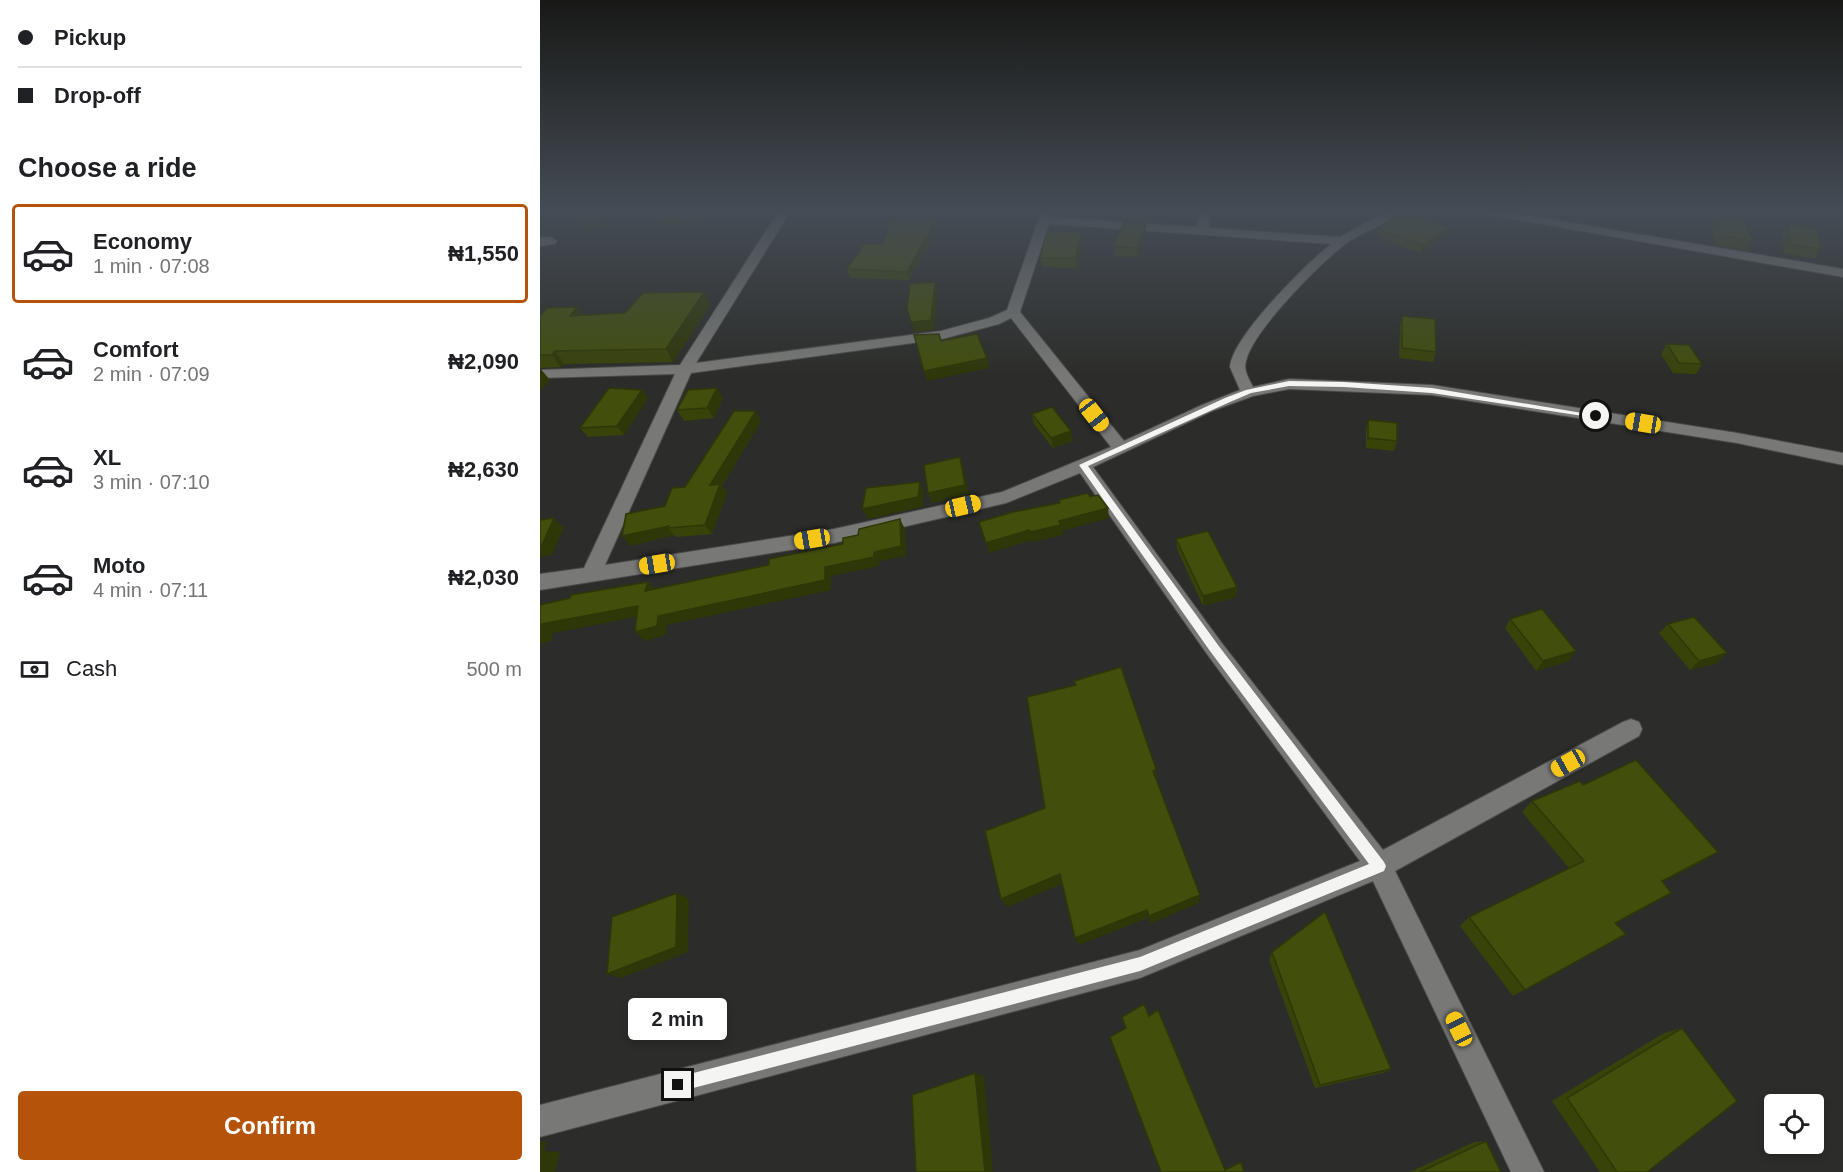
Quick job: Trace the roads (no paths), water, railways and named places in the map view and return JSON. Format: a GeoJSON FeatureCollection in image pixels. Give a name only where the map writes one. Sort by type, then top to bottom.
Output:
{"type":"FeatureCollection","features":[{"type":"Feature","properties":{"kind":"street"},"geometry":{"type":"LineString","coordinates":[[591,574],[685,369],[750,267]]}},
{"type":"Feature","properties":{"kind":"street"},"geometry":{"type":"LineString","coordinates":[[540,374],[685,369],[942,334],[994,321],[1012,312],[1028,267]]}},
{"type":"Feature","properties":{"kind":"street"},"geometry":{"type":"LineString","coordinates":[[1249,392],[1238,373],[1238,359],[1250,337],[1313,267]]}},
{"type":"Feature","properties":{"kind":"street"},"geometry":{"type":"LineString","coordinates":[[1807,267],[1843,273]]}},
{"type":"Feature","properties":{"kind":"street"},"geometry":{"type":"LineString","coordinates":[[1012,312],[1121,449]]}},
{"type":"Feature","properties":{"kind":"street"},"geometry":{"type":"LineString","coordinates":[[540,582],[845,533],[1006,497],[1121,449],[1207,408],[1249,392],[1289,384],[1344,384],[1432,390],[1737,438],[1843,459]]}},
{"type":"Feature","properties":{"kind":"street"},"geometry":{"type":"LineString","coordinates":[[1083,465],[1214,648],[1379,866],[1528,1172]]}},
{"type":"Feature","properties":{"kind":"street"},"geometry":{"type":"LineString","coordinates":[[540,1121],[1140,964],[1379,866],[1631,729]]}}]}
